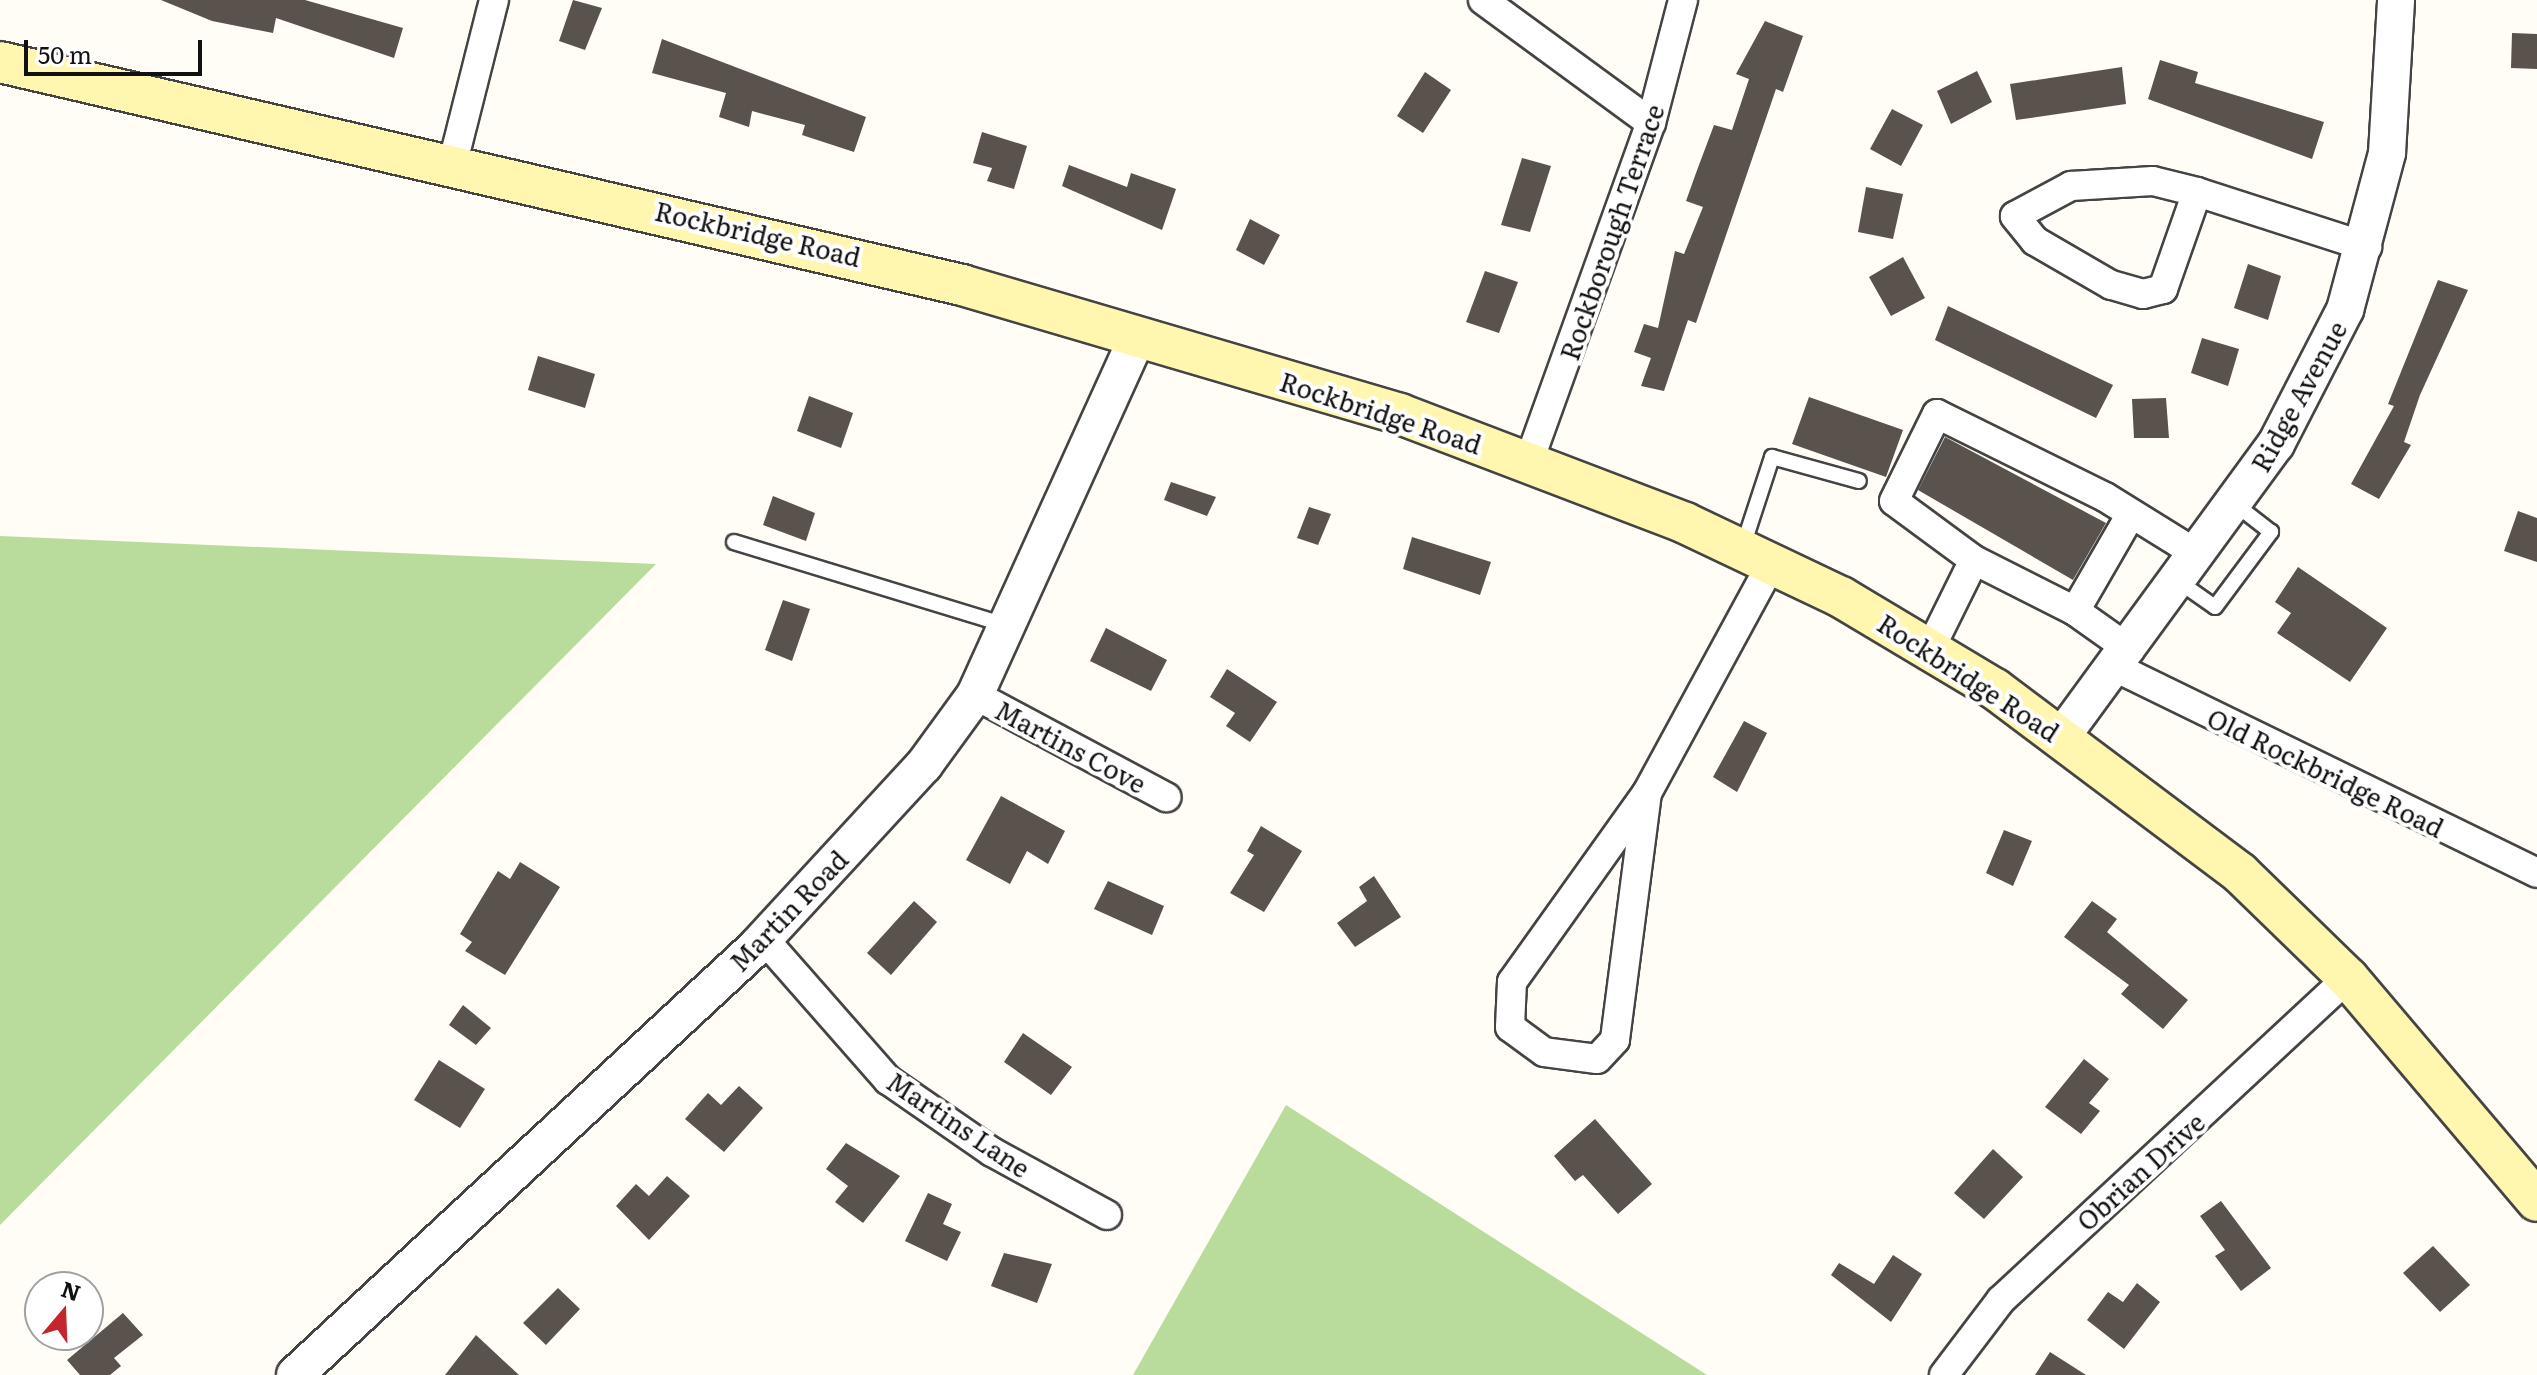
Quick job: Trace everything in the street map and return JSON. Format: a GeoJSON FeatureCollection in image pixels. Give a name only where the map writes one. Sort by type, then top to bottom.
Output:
{"type":"FeatureCollection","features":[{"type":"Feature","properties":{"kind":"main road","name":"Rockbridge Road"},"geometry":{"type":"LineString","coordinates":[[0,62],[842,252],[1400,414],[1529,461],[1757,556],[1930,649],[2062,736],[2240,873],[2348,978],[2537,1201]]}},
{"type":"Feature","properties":{"kind":"street"},"geometry":{"type":"LineString","coordinates":[[453,162],[494,0]]}},
{"type":"Feature","properties":{"kind":"street"},"geometry":{"type":"LineString","coordinates":[[1483,0],[1651,123]]}},
{"type":"Feature","properties":{"kind":"street","name":"Rockborough Terrace"},"geometry":{"type":"LineString","coordinates":[[1529,461],[1651,123],[1683,0]]}},
{"type":"Feature","properties":{"kind":"street","name":"Ridge Avenue"},"geometry":{"type":"LineString","coordinates":[[2062,736],[2123,659],[2235,504],[2310,382],[2367,247],[2387,153],[2396,0]]}},
{"type":"Feature","properties":{"kind":"street"},"geometry":{"type":"LineString","coordinates":[[2197,192],[2163,289],[2143,294],[2111,285],[2035,241],[2015,216],[2071,186],[2153,181],[2197,192],[2367,247]]}},
{"type":"Feature","properties":{"kind":"street","name":"Martin Road"},"geometry":{"type":"LineString","coordinates":[[295,1375],[764,939],[924,765],[975,695],[1137,338]]}},
{"type":"Feature","properties":{"kind":"street","name":"Old Rockbridge Road"},"geometry":{"type":"LineString","coordinates":[[2131,514],[1937,414],[1894,501],[1974,560],[2075,611],[2123,659],[2537,873]]}},
{"type":"Feature","properties":{"kind":"street"},"geometry":{"type":"LineString","coordinates":[[2075,611],[2131,514],[2188,568]]}},
{"type":"Feature","properties":{"kind":"street"},"geometry":{"type":"LineString","coordinates":[[1647,793],[1615,1040],[1597,1059],[1544,1052],[1510,1027],[1512,982],[1647,793],[1757,556]]}},
{"type":"Feature","properties":{"kind":"street"},"geometry":{"type":"LineString","coordinates":[[1930,649],[1974,560]]}},
{"type":"Feature","properties":{"kind":"street","name":"Martins Cove"},"geometry":{"type":"LineString","coordinates":[[975,695],[1166,797]]}},
{"type":"Feature","properties":{"kind":"street","name":"Martins Lane"},"geometry":{"type":"LineString","coordinates":[[764,939],[888,1080],[992,1152],[1107,1215]]}},
{"type":"Feature","properties":{"kind":"street","name":"Obrian Drive"},"geometry":{"type":"LineString","coordinates":[[1944,1375],[2001,1300],[2348,978]]}},
{"type":"Feature","properties":{"kind":"lane"},"geometry":{"type":"LineString","coordinates":[[1757,556],[1772,457],[1859,481]]}},
{"type":"Feature","properties":{"kind":"lane"},"geometry":{"type":"LineString","coordinates":[[2188,568],[2215,607],[2271,532],[2235,504]]}},
{"type":"Feature","properties":{"kind":"lane"},"geometry":{"type":"LineString","coordinates":[[734,542],[1006,625]]}},
{"type":"Feature","properties":{"kind":"green space"},"geometry":{"type":"Polygon","coordinates":[[[0,536],[656,564],[0,1225],[0,536]]]}},
{"type":"Feature","properties":{"kind":"green space"},"geometry":{"type":"Polygon","coordinates":[[[1286,1105],[1707,1375],[1133,1375],[1286,1105]]]}},
{"type":"Feature","properties":{"kind":"building"},"geometry":{"type":"Polygon","coordinates":[[[161,0],[305,0],[403,28],[394,58],[276,18],[273,33],[212,21],[161,0]]]}},
{"type":"Feature","properties":{"kind":"building"},"geometry":{"type":"Polygon","coordinates":[[[573,0],[602,8],[585,50],[559,41],[573,0]]]}},
{"type":"Feature","properties":{"kind":"building"},"geometry":{"type":"Polygon","coordinates":[[[1765,21],[1803,36],[1783,92],[1776,89],[1696,323],[1688,320],[1664,391],[1641,386],[1651,358],[1634,352],[1644,324],[1658,328],[1675,251],[1684,254],[1703,207],[1686,201],[1714,125],[1732,130],[1749,79],[1736,74],[1765,21]]]}},
{"type":"Feature","properties":{"kind":"building"},"geometry":{"type":"Polygon","coordinates":[[[2512,33],[2537,34],[2537,69],[2511,68],[2512,33]]]}},
{"type":"Feature","properties":{"kind":"building"},"geometry":{"type":"Polygon","coordinates":[[[662,39],[866,117],[854,152],[802,135],[805,125],[752,111],[749,127],[719,117],[726,93],[652,73],[662,39]]]}},
{"type":"Feature","properties":{"kind":"building"},"geometry":{"type":"Polygon","coordinates":[[[2160,60],[2198,72],[2195,83],[2324,122],[2312,159],[2148,99],[2160,60]]]}},
{"type":"Feature","properties":{"kind":"building"},"geometry":{"type":"Polygon","coordinates":[[[2122,67],[2126,104],[2016,120],[2010,84],[2122,67]]]}},
{"type":"Feature","properties":{"kind":"building"},"geometry":{"type":"Polygon","coordinates":[[[1977,71],[1992,102],[1951,124],[1937,91],[1977,71]]]}},
{"type":"Feature","properties":{"kind":"building"},"geometry":{"type":"Polygon","coordinates":[[[1425,72],[1451,90],[1423,133],[1397,116],[1425,72]]]}},
{"type":"Feature","properties":{"kind":"building"},"geometry":{"type":"Polygon","coordinates":[[[1892,109],[1923,125],[1901,166],[1870,149],[1892,109]]]}},
{"type":"Feature","properties":{"kind":"building"},"geometry":{"type":"Polygon","coordinates":[[[982,132],[1027,146],[1014,189],[987,181],[992,168],[973,163],[982,132]]]}},
{"type":"Feature","properties":{"kind":"building"},"geometry":{"type":"Polygon","coordinates":[[[1522,158],[1551,166],[1530,232],[1501,225],[1522,158]]]}},
{"type":"Feature","properties":{"kind":"building"},"geometry":{"type":"Polygon","coordinates":[[[1069,165],[1127,187],[1131,173],[1176,189],[1162,230],[1062,186],[1069,165]]]}},
{"type":"Feature","properties":{"kind":"building"},"geometry":{"type":"Polygon","coordinates":[[[1866,187],[1903,194],[1893,239],[1858,232],[1866,187]]]}},
{"type":"Feature","properties":{"kind":"building"},"geometry":{"type":"Polygon","coordinates":[[[1250,219],[1280,235],[1264,265],[1236,250],[1250,219]]]}},
{"type":"Feature","properties":{"kind":"building"},"geometry":{"type":"Polygon","coordinates":[[[1903,257],[1925,298],[1891,316],[1869,277],[1903,257]]]}},
{"type":"Feature","properties":{"kind":"building"},"geometry":{"type":"Polygon","coordinates":[[[2248,264],[2281,276],[2268,320],[2234,308],[2248,264]]]}},
{"type":"Feature","properties":{"kind":"building"},"geometry":{"type":"Polygon","coordinates":[[[1485,271],[1518,282],[1499,333],[1466,322],[1485,271]]]}},
{"type":"Feature","properties":{"kind":"building"},"geometry":{"type":"Polygon","coordinates":[[[2438,280],[2468,290],[2420,395],[2404,442],[2411,445],[2379,499],[2351,484],[2394,406],[2388,404],[2438,280]]]}},
{"type":"Feature","properties":{"kind":"building"},"geometry":{"type":"Polygon","coordinates":[[[1948,306],[2113,385],[2096,418],[1935,340],[1948,306]]]}},
{"type":"Feature","properties":{"kind":"building"},"geometry":{"type":"Polygon","coordinates":[[[2202,338],[2239,349],[2228,386],[2191,373],[2202,338]]]}},
{"type":"Feature","properties":{"kind":"building"},"geometry":{"type":"Polygon","coordinates":[[[538,356],[595,374],[585,408],[528,390],[538,356]]]}},
{"type":"Feature","properties":{"kind":"building"},"geometry":{"type":"Polygon","coordinates":[[[809,396],[853,413],[841,448],[797,431],[809,396]]]}},
{"type":"Feature","properties":{"kind":"building"},"geometry":{"type":"Polygon","coordinates":[[[1809,397],[1903,430],[1886,477],[1792,444],[1809,397]]]}},
{"type":"Feature","properties":{"kind":"building"},"geometry":{"type":"Polygon","coordinates":[[[2166,398],[2169,438],[2134,438],[2132,399],[2166,398]]]}},
{"type":"Feature","properties":{"kind":"building"},"geometry":{"type":"Polygon","coordinates":[[[1945,437],[2106,523],[2073,580],[1918,490],[1945,437]]]}},
{"type":"Feature","properties":{"kind":"building"},"geometry":{"type":"Polygon","coordinates":[[[1171,482],[1216,497],[1207,516],[1164,500],[1171,482]]]}},
{"type":"Feature","properties":{"kind":"building"},"geometry":{"type":"Polygon","coordinates":[[[773,496],[815,513],[806,541],[763,525],[773,496]]]}},
{"type":"Feature","properties":{"kind":"building"},"geometry":{"type":"Polygon","coordinates":[[[1309,507],[1331,514],[1318,545],[1297,538],[1309,507]]]}},
{"type":"Feature","properties":{"kind":"building"},"geometry":{"type":"Polygon","coordinates":[[[2518,511],[2537,518],[2537,562],[2504,551],[2518,511]]]}},
{"type":"Feature","properties":{"kind":"building"},"geometry":{"type":"Polygon","coordinates":[[[1412,537],[1491,562],[1480,595],[1403,569],[1412,537]]]}},
{"type":"Feature","properties":{"kind":"building"},"geometry":{"type":"Polygon","coordinates":[[[2298,567],[2387,628],[2350,682],[2277,633],[2291,613],[2275,602],[2298,567]]]}},
{"type":"Feature","properties":{"kind":"building"},"geometry":{"type":"Polygon","coordinates":[[[783,600],[810,609],[792,661],[765,650],[783,600]]]}},
{"type":"Feature","properties":{"kind":"building"},"geometry":{"type":"Polygon","coordinates":[[[1106,628],[1167,660],[1151,691],[1090,661],[1106,628]]]}},
{"type":"Feature","properties":{"kind":"building"},"geometry":{"type":"Polygon","coordinates":[[[1227,669],[1277,702],[1250,742],[1226,726],[1235,713],[1210,697],[1227,669]]]}},
{"type":"Feature","properties":{"kind":"building"},"geometry":{"type":"Polygon","coordinates":[[[1744,721],[1767,733],[1737,792],[1713,777],[1744,721]]]}},
{"type":"Feature","properties":{"kind":"building"},"geometry":{"type":"Polygon","coordinates":[[[1001,796],[1065,831],[1048,864],[1027,851],[1010,884],[966,860],[1001,796]]]}},
{"type":"Feature","properties":{"kind":"building"},"geometry":{"type":"Polygon","coordinates":[[[1261,826],[1302,851],[1264,912],[1230,893],[1254,855],[1247,851],[1261,826]]]}},
{"type":"Feature","properties":{"kind":"building"},"geometry":{"type":"Polygon","coordinates":[[[2004,830],[2032,841],[2013,886],[1986,873],[2004,830]]]}},
{"type":"Feature","properties":{"kind":"building"},"geometry":{"type":"Polygon","coordinates":[[[520,862],[560,887],[505,975],[465,951],[472,942],[460,934],[498,871],[510,879],[520,862]]]}},
{"type":"Feature","properties":{"kind":"building"},"geometry":{"type":"Polygon","coordinates":[[[1374,876],[1401,917],[1355,947],[1337,923],[1367,901],[1359,887],[1374,876]]]}},
{"type":"Feature","properties":{"kind":"building"},"geometry":{"type":"Polygon","coordinates":[[[1108,881],[1164,906],[1152,935],[1094,909],[1108,881]]]}},
{"type":"Feature","properties":{"kind":"building"},"geometry":{"type":"Polygon","coordinates":[[[914,901],[937,922],[891,975],[867,953],[914,901]]]}},
{"type":"Feature","properties":{"kind":"building"},"geometry":{"type":"Polygon","coordinates":[[[2092,901],[2117,919],[2107,932],[2188,1000],[2163,1029],[2121,994],[2129,985],[2064,937],[2092,901]]]}},
{"type":"Feature","properties":{"kind":"building"},"geometry":{"type":"Polygon","coordinates":[[[463,1005],[491,1028],[476,1045],[449,1025],[463,1005]]]}},
{"type":"Feature","properties":{"kind":"building"},"geometry":{"type":"Polygon","coordinates":[[[1023,1033],[1072,1067],[1051,1095],[1004,1062],[1023,1033]]]}},
{"type":"Feature","properties":{"kind":"building"},"geometry":{"type":"Polygon","coordinates":[[[2084,1059],[2109,1079],[2089,1103],[2100,1111],[2081,1134],[2045,1107],[2084,1059]]]}},
{"type":"Feature","properties":{"kind":"building"},"geometry":{"type":"Polygon","coordinates":[[[439,1060],[485,1089],[460,1128],[414,1100],[439,1060]]]}},
{"type":"Feature","properties":{"kind":"building"},"geometry":{"type":"Polygon","coordinates":[[[739,1086],[763,1108],[724,1152],[685,1119],[708,1093],[721,1105],[739,1086]]]}},
{"type":"Feature","properties":{"kind":"building"},"geometry":{"type":"Polygon","coordinates":[[[1595,1119],[1652,1184],[1618,1214],[1583,1175],[1575,1181],[1554,1156],[1595,1119]]]}},
{"type":"Feature","properties":{"kind":"building"},"geometry":{"type":"Polygon","coordinates":[[[846,1143],[900,1176],[863,1223],[835,1202],[848,1186],[826,1169],[846,1143]]]}},
{"type":"Feature","properties":{"kind":"building"},"geometry":{"type":"Polygon","coordinates":[[[1993,1149],[2023,1177],[1984,1219],[1954,1193],[1993,1149]]]}},
{"type":"Feature","properties":{"kind":"building"},"geometry":{"type":"Polygon","coordinates":[[[667,1176],[690,1196],[649,1240],[616,1206],[636,1184],[649,1196],[667,1176]]]}},
{"type":"Feature","properties":{"kind":"building"},"geometry":{"type":"Polygon","coordinates":[[[928,1193],[952,1204],[943,1224],[961,1232],[947,1261],[905,1241],[928,1193]]]}},
{"type":"Feature","properties":{"kind":"building"},"geometry":{"type":"Polygon","coordinates":[[[2221,1201],[2271,1268],[2241,1291],[2215,1256],[2225,1250],[2200,1216],[2221,1201]]]}},
{"type":"Feature","properties":{"kind":"building"},"geometry":{"type":"Polygon","coordinates":[[[2433,1246],[2470,1285],[2440,1312],[2403,1273],[2433,1246]]]}},
{"type":"Feature","properties":{"kind":"building"},"geometry":{"type":"Polygon","coordinates":[[[1004,1253],[1052,1264],[1037,1303],[991,1286],[1004,1253]]]}},
{"type":"Feature","properties":{"kind":"building"},"geometry":{"type":"Polygon","coordinates":[[[1893,1255],[1922,1274],[1891,1322],[1831,1275],[1839,1263],[1874,1284],[1893,1255]]]}},
{"type":"Feature","properties":{"kind":"building"},"geometry":{"type":"Polygon","coordinates":[[[2137,1283],[2160,1302],[2124,1349],[2087,1320],[2108,1292],[2123,1302],[2137,1283]]]}},
{"type":"Feature","properties":{"kind":"building"},"geometry":{"type":"Polygon","coordinates":[[[558,1288],[580,1309],[546,1345],[523,1323],[558,1288]]]}},
{"type":"Feature","properties":{"kind":"building"},"geometry":{"type":"Polygon","coordinates":[[[123,1313],[143,1335],[114,1358],[121,1366],[110,1375],[80,1375],[67,1360],[78,1351],[104,1351],[104,1329],[123,1313]]]}},
{"type":"Feature","properties":{"kind":"building"},"geometry":{"type":"Polygon","coordinates":[[[476,1335],[519,1375],[445,1375],[476,1335]]]}},
{"type":"Feature","properties":{"kind":"building"},"geometry":{"type":"Polygon","coordinates":[[[2050,1352],[2086,1375],[2035,1375],[2050,1352]]]}}]}
